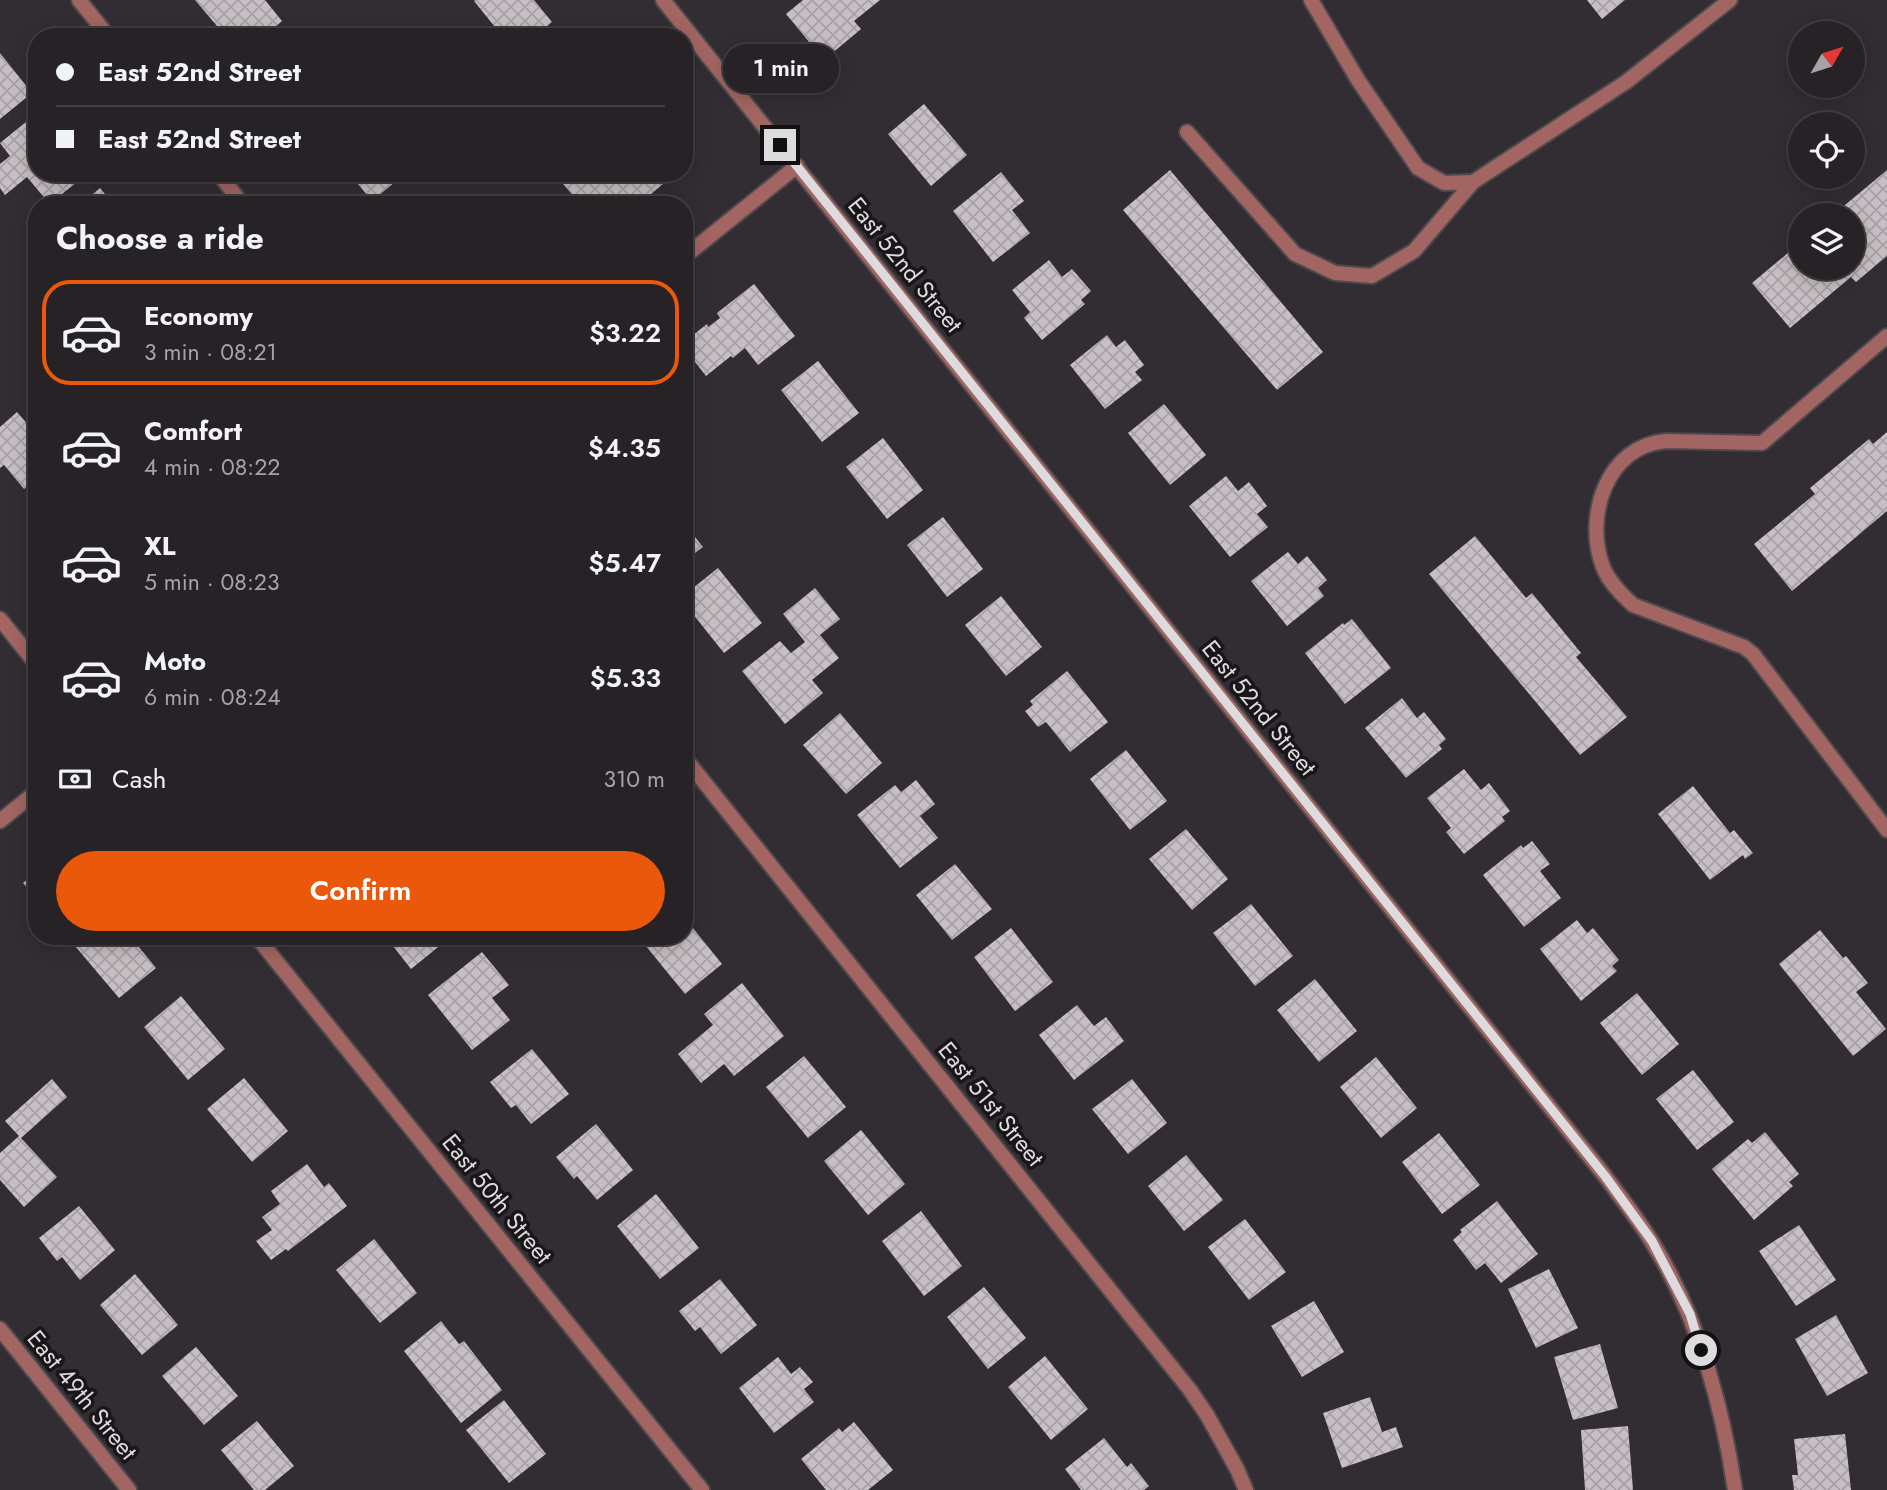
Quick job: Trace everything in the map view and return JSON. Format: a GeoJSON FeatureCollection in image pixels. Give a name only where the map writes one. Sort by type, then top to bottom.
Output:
{"type":"FeatureCollection","features":[{"type":"Feature","properties":{"kind":"street"},"geometry":{"type":"LineString","coordinates":[[79,0],[101,28]]}},
{"type":"Feature","properties":{"kind":"street","name":"East 52nd Street"},"geometry":{"type":"LineString","coordinates":[[663,0],[686,28]]}},
{"type":"Feature","properties":{"kind":"street"},"geometry":{"type":"LineString","coordinates":[[1311,0],[1357,80],[1418,168],[1444,183],[1472,183]]}},
{"type":"Feature","properties":{"kind":"street"},"geometry":{"type":"LineString","coordinates":[[1187,132],[1295,254],[1335,272],[1373,276],[1414,251],[1472,183],[1626,82],[1730,0]]}},
{"type":"Feature","properties":{"kind":"street","name":"East 52nd Street"},"geometry":{"type":"LineString","coordinates":[[693,37],[1605,1176],[1652,1241],[1690,1314],[1723,1421],[1735,1490]]}},
{"type":"Feature","properties":{"kind":"street"},"geometry":{"type":"LineString","coordinates":[[693,250],[797,166]]}},
{"type":"Feature","properties":{"kind":"street"},"geometry":{"type":"LineString","coordinates":[[225,182],[236,196]]}},
{"type":"Feature","properties":{"kind":"street"},"geometry":{"type":"LineString","coordinates":[[1887,336],[1762,443],[1688,440],[1661,442],[1641,448],[1624,459],[1612,472],[1599,502],[1596,519],[1596,534],[1603,567],[1611,582],[1633,605],[1744,647],[1753,654],[1887,830]]}},
{"type":"Feature","properties":{"kind":"street"},"geometry":{"type":"LineString","coordinates":[[0,619],[28,654]]}},
{"type":"Feature","properties":{"kind":"street","name":"East 51st Street"},"geometry":{"type":"LineString","coordinates":[[693,768],[1190,1390],[1207,1415],[1246,1490]]}},
{"type":"Feature","properties":{"kind":"street"},"geometry":{"type":"LineString","coordinates":[[0,821],[28,798]]}},
{"type":"Feature","properties":{"kind":"street","name":"East 50th Street"},"geometry":{"type":"LineString","coordinates":[[263,945],[702,1490]]}},
{"type":"Feature","properties":{"kind":"street","name":"East 49th Street"},"geometry":{"type":"LineString","coordinates":[[0,1329],[129,1490]]}},
{"type":"Feature","properties":{"kind":"building"},"geometry":{"type":"Polygon","coordinates":[[[195,0],[265,0],[282,21],[274,28],[219,28],[195,0]]]}},
{"type":"Feature","properties":{"kind":"building"},"geometry":{"type":"Polygon","coordinates":[[[534,0],[552,22],[545,28],[496,28],[474,1],[534,0]]]}},
{"type":"Feature","properties":{"kind":"building"},"geometry":{"type":"Polygon","coordinates":[[[803,0],[880,0],[854,21],[861,29],[824,60],[786,14],[803,0]]]}},
{"type":"Feature","properties":{"kind":"building"},"geometry":{"type":"Polygon","coordinates":[[[1587,0],[1625,0],[1602,19],[1587,0]]]}},
{"type":"Feature","properties":{"kind":"building"},"geometry":{"type":"Polygon","coordinates":[[[0,53],[28,88],[28,96],[0,119],[0,53]]]}},
{"type":"Feature","properties":{"kind":"building"},"geometry":{"type":"Polygon","coordinates":[[[924,104],[967,155],[931,186],[888,134],[924,104]]]}},
{"type":"Feature","properties":{"kind":"building"},"geometry":{"type":"Polygon","coordinates":[[[28,120],[28,178],[5,195],[0,188],[0,164],[10,156],[0,143],[28,120]]]}},
{"type":"Feature","properties":{"kind":"building"},"geometry":{"type":"Polygon","coordinates":[[[1170,170],[1323,352],[1277,390],[1123,210],[1170,170]]]}},
{"type":"Feature","properties":{"kind":"building"},"geometry":{"type":"Polygon","coordinates":[[[1887,170],[1887,256],[1865,274],[1865,203],[1847,203],[1887,170]]]}},
{"type":"Feature","properties":{"kind":"building"},"geometry":{"type":"Polygon","coordinates":[[[1001,172],[1024,201],[1012,210],[1030,233],[993,262],[953,211],[1001,172]]]}},
{"type":"Feature","properties":{"kind":"building"},"geometry":{"type":"Polygon","coordinates":[[[31,182],[77,182],[60,196],[43,196],[31,182]]]}},
{"type":"Feature","properties":{"kind":"building"},"geometry":{"type":"Polygon","coordinates":[[[356,182],[395,182],[378,196],[368,196],[356,182]]]}},
{"type":"Feature","properties":{"kind":"building"},"geometry":{"type":"Polygon","coordinates":[[[665,182],[649,196],[573,196],[563,184],[665,182]]]}},
{"type":"Feature","properties":{"kind":"building"},"geometry":{"type":"Polygon","coordinates":[[[100,188],[107,196],[91,196],[100,188]]]}},
{"type":"Feature","properties":{"kind":"building"},"geometry":{"type":"Polygon","coordinates":[[[1788,253],[1788,280],[1847,280],[1790,328],[1752,283],[1788,253]]]}},
{"type":"Feature","properties":{"kind":"building"},"geometry":{"type":"Polygon","coordinates":[[[1049,260],[1062,277],[1072,269],[1091,291],[1081,300],[1085,304],[1042,340],[1024,318],[1030,312],[1012,290],[1049,260]]]}},
{"type":"Feature","properties":{"kind":"building"},"geometry":{"type":"Polygon","coordinates":[[[754,284],[795,336],[758,365],[745,348],[706,376],[693,359],[693,335],[720,318],[717,313],[754,284]]]}},
{"type":"Feature","properties":{"kind":"building"},"geometry":{"type":"Polygon","coordinates":[[[1107,335],[1116,347],[1125,340],[1144,365],[1135,372],[1142,380],[1105,409],[1070,365],[1107,335]]]}},
{"type":"Feature","properties":{"kind":"building"},"geometry":{"type":"Polygon","coordinates":[[[818,361],[859,413],[822,442],[781,390],[818,361]]]}},
{"type":"Feature","properties":{"kind":"building"},"geometry":{"type":"Polygon","coordinates":[[[1164,404],[1206,455],[1170,485],[1128,433],[1164,404]]]}},
{"type":"Feature","properties":{"kind":"building"},"geometry":{"type":"Polygon","coordinates":[[[17,412],[28,425],[28,486],[24,489],[4,465],[0,468],[0,427],[17,412]]]}},
{"type":"Feature","properties":{"kind":"building"},"geometry":{"type":"Polygon","coordinates":[[[1887,432],[1887,511],[1792,591],[1754,544],[1815,494],[1810,488],[1869,439],[1873,444],[1887,432]]]}},
{"type":"Feature","properties":{"kind":"building"},"geometry":{"type":"Polygon","coordinates":[[[883,438],[923,490],[887,519],[846,467],[883,438]]]}},
{"type":"Feature","properties":{"kind":"building"},"geometry":{"type":"Polygon","coordinates":[[[1226,476],[1238,491],[1249,482],[1267,506],[1257,514],[1268,527],[1230,557],[1189,506],[1226,476]]]}},
{"type":"Feature","properties":{"kind":"building"},"geometry":{"type":"Polygon","coordinates":[[[943,517],[983,569],[947,597],[907,545],[943,517]]]}},
{"type":"Feature","properties":{"kind":"building"},"geometry":{"type":"Polygon","coordinates":[[[693,534],[703,547],[693,554],[693,534]]]}},
{"type":"Feature","properties":{"kind":"building"},"geometry":{"type":"Polygon","coordinates":[[[1475,536],[1526,598],[1532,593],[1581,653],[1576,657],[1627,717],[1580,755],[1429,574],[1475,536]]]}},
{"type":"Feature","properties":{"kind":"building"},"geometry":{"type":"Polygon","coordinates":[[[1288,552],[1298,564],[1307,556],[1327,580],[1318,588],[1324,596],[1287,626],[1251,581],[1288,552]]]}},
{"type":"Feature","properties":{"kind":"building"},"geometry":{"type":"Polygon","coordinates":[[[718,568],[762,623],[724,653],[693,614],[693,588],[718,568]]]}},
{"type":"Feature","properties":{"kind":"building"},"geometry":{"type":"Polygon","coordinates":[[[815,588],[840,619],[820,635],[839,658],[812,680],[823,693],[785,724],[742,671],[780,641],[791,653],[805,642],[783,614],[815,588]]]}},
{"type":"Feature","properties":{"kind":"building"},"geometry":{"type":"Polygon","coordinates":[[[1001,596],[1042,647],[1006,676],[965,625],[1001,596]]]}},
{"type":"Feature","properties":{"kind":"building"},"geometry":{"type":"Polygon","coordinates":[[[1352,619],[1391,668],[1345,704],[1305,653],[1352,619]]]}},
{"type":"Feature","properties":{"kind":"building"},"geometry":{"type":"Polygon","coordinates":[[[1067,671],[1108,722],[1070,752],[1046,722],[1038,727],[1025,711],[1033,705],[1030,701],[1067,671]]]}},
{"type":"Feature","properties":{"kind":"building"},"geometry":{"type":"Polygon","coordinates":[[[1402,698],[1417,718],[1424,712],[1446,739],[1439,745],[1442,749],[1406,778],[1365,728],[1402,698]]]}},
{"type":"Feature","properties":{"kind":"building"},"geometry":{"type":"Polygon","coordinates":[[[840,713],[882,763],[846,794],[803,745],[840,713]]]}},
{"type":"Feature","properties":{"kind":"building"},"geometry":{"type":"Polygon","coordinates":[[[1126,750],[1167,801],[1130,830],[1090,779],[1126,750]]]}},
{"type":"Feature","properties":{"kind":"building"},"geometry":{"type":"Polygon","coordinates":[[[1464,769],[1481,790],[1489,783],[1510,811],[1502,817],[1505,821],[1464,854],[1446,832],[1451,828],[1427,798],[1464,769]]]}},
{"type":"Feature","properties":{"kind":"building"},"geometry":{"type":"Polygon","coordinates":[[[916,780],[935,804],[920,816],[938,838],[900,868],[857,815],[895,785],[901,792],[916,780]]]}},
{"type":"Feature","properties":{"kind":"building"},"geometry":{"type":"Polygon","coordinates":[[[1693,786],[1730,833],[1734,830],[1753,853],[1745,859],[1743,855],[1710,880],[1658,814],[1693,786]]]}},
{"type":"Feature","properties":{"kind":"building"},"geometry":{"type":"Polygon","coordinates":[[[1186,829],[1228,879],[1192,910],[1149,859],[1186,829]]]}},
{"type":"Feature","properties":{"kind":"building"},"geometry":{"type":"Polygon","coordinates":[[[1532,841],[1550,864],[1540,871],[1561,898],[1524,927],[1483,875],[1521,845],[1523,848],[1532,841]]]}},
{"type":"Feature","properties":{"kind":"building"},"geometry":{"type":"Polygon","coordinates":[[[955,864],[992,909],[952,940],[916,895],[955,864]]]}},
{"type":"Feature","properties":{"kind":"building"},"geometry":{"type":"Polygon","coordinates":[[[1251,904],[1293,956],[1255,986],[1213,933],[1251,904]]]}},
{"type":"Feature","properties":{"kind":"building"},"geometry":{"type":"Polygon","coordinates":[[[1577,920],[1587,933],[1593,928],[1619,960],[1612,966],[1617,971],[1581,1001],[1540,949],[1577,920]]]}},
{"type":"Feature","properties":{"kind":"building"},"geometry":{"type":"Polygon","coordinates":[[[693,928],[722,964],[685,994],[645,945],[693,945],[693,928]]]}},
{"type":"Feature","properties":{"kind":"building"},"geometry":{"type":"Polygon","coordinates":[[[1011,928],[1053,982],[1015,1011],[974,957],[1011,928]]]}},
{"type":"Feature","properties":{"kind":"building"},"geometry":{"type":"Polygon","coordinates":[[[1820,930],[1868,983],[1856,992],[1886,1029],[1853,1056],[1779,964],[1820,930]]]}},
{"type":"Feature","properties":{"kind":"building"},"geometry":{"type":"Polygon","coordinates":[[[137,945],[156,968],[119,998],[75,946],[137,945]]]}},
{"type":"Feature","properties":{"kind":"building"},"geometry":{"type":"Polygon","coordinates":[[[392,945],[441,945],[411,969],[392,945]]]}},
{"type":"Feature","properties":{"kind":"building"},"geometry":{"type":"Polygon","coordinates":[[[482,952],[509,985],[492,998],[510,1020],[472,1050],[428,995],[482,952]]]}},
{"type":"Feature","properties":{"kind":"building"},"geometry":{"type":"Polygon","coordinates":[[[1315,979],[1357,1031],[1319,1062],[1277,1010],[1315,979]]]}},
{"type":"Feature","properties":{"kind":"building"},"geometry":{"type":"Polygon","coordinates":[[[742,983],[784,1036],[734,1076],[724,1064],[701,1083],[678,1054],[713,1025],[704,1014],[742,983]]]}},
{"type":"Feature","properties":{"kind":"building"},"geometry":{"type":"Polygon","coordinates":[[[1637,993],[1679,1044],[1642,1075],[1600,1023],[1637,993]]]}},
{"type":"Feature","properties":{"kind":"building"},"geometry":{"type":"Polygon","coordinates":[[[181,996],[225,1049],[188,1080],[144,1027],[181,996]]]}},
{"type":"Feature","properties":{"kind":"building"},"geometry":{"type":"Polygon","coordinates":[[[1077,1005],[1094,1026],[1106,1017],[1124,1041],[1074,1080],[1039,1035],[1077,1005]]]}},
{"type":"Feature","properties":{"kind":"building"},"geometry":{"type":"Polygon","coordinates":[[[532,1049],[569,1094],[531,1124],[516,1105],[511,1108],[490,1082],[532,1049]]]}},
{"type":"Feature","properties":{"kind":"building"},"geometry":{"type":"Polygon","coordinates":[[[804,1056],[846,1107],[808,1138],[766,1087],[804,1056]]]}},
{"type":"Feature","properties":{"kind":"building"},"geometry":{"type":"Polygon","coordinates":[[[1376,1057],[1417,1108],[1381,1138],[1340,1087],[1376,1057]]]}},
{"type":"Feature","properties":{"kind":"building"},"geometry":{"type":"Polygon","coordinates":[[[1693,1070],[1734,1122],[1697,1150],[1656,1099],[1693,1070]]]}},
{"type":"Feature","properties":{"kind":"building"},"geometry":{"type":"Polygon","coordinates":[[[244,1078],[288,1131],[252,1162],[207,1109],[244,1078]]]}},
{"type":"Feature","properties":{"kind":"building"},"geometry":{"type":"Polygon","coordinates":[[[52,1079],[67,1097],[21,1138],[57,1177],[24,1207],[0,1180],[0,1153],[19,1136],[5,1121],[52,1079]]]}},
{"type":"Feature","properties":{"kind":"building"},"geometry":{"type":"Polygon","coordinates":[[[1132,1079],[1167,1123],[1128,1154],[1092,1109],[1132,1079]]]}},
{"type":"Feature","properties":{"kind":"building"},"geometry":{"type":"Polygon","coordinates":[[[596,1124],[633,1170],[597,1200],[577,1176],[574,1179],[556,1157],[596,1124]]]}},
{"type":"Feature","properties":{"kind":"building"},"geometry":{"type":"Polygon","coordinates":[[[861,1130],[905,1184],[868,1215],[824,1161],[861,1130]]]}},
{"type":"Feature","properties":{"kind":"building"},"geometry":{"type":"Polygon","coordinates":[[[1765,1132],[1799,1174],[1789,1182],[1793,1186],[1754,1220],[1712,1169],[1748,1139],[1752,1143],[1765,1132]]]}},
{"type":"Feature","properties":{"kind":"building"},"geometry":{"type":"Polygon","coordinates":[[[1439,1133],[1480,1185],[1442,1214],[1402,1162],[1439,1133]]]}},
{"type":"Feature","properties":{"kind":"building"},"geometry":{"type":"Polygon","coordinates":[[[1186,1155],[1223,1200],[1184,1231],[1148,1186],[1186,1155]]]}},
{"type":"Feature","properties":{"kind":"building"},"geometry":{"type":"Polygon","coordinates":[[[307,1164],[324,1187],[329,1183],[347,1206],[288,1251],[286,1249],[271,1260],[256,1241],[272,1230],[262,1217],[280,1204],[271,1191],[307,1164]]]}},
{"type":"Feature","properties":{"kind":"building"},"geometry":{"type":"Polygon","coordinates":[[[656,1194],[699,1248],[660,1279],[617,1226],[656,1194]]]}},
{"type":"Feature","properties":{"kind":"building"},"geometry":{"type":"Polygon","coordinates":[[[1497,1201],[1538,1254],[1501,1283],[1485,1263],[1476,1270],[1453,1240],[1462,1232],[1460,1230],[1497,1201]]]}},
{"type":"Feature","properties":{"kind":"building"},"geometry":{"type":"Polygon","coordinates":[[[79,1206],[115,1250],[80,1280],[62,1257],[57,1261],[39,1238],[79,1206]]]}},
{"type":"Feature","properties":{"kind":"building"},"geometry":{"type":"Polygon","coordinates":[[[921,1211],[962,1266],[924,1296],[882,1241],[921,1211]]]}},
{"type":"Feature","properties":{"kind":"building"},"geometry":{"type":"Polygon","coordinates":[[[1245,1219],[1286,1272],[1249,1300],[1208,1247],[1245,1219]]]}},
{"type":"Feature","properties":{"kind":"building"},"geometry":{"type":"Polygon","coordinates":[[[1799,1225],[1836,1280],[1796,1306],[1759,1251],[1799,1225]]]}},
{"type":"Feature","properties":{"kind":"building"},"geometry":{"type":"Polygon","coordinates":[[[374,1239],[417,1293],[380,1323],[336,1270],[374,1239]]]}},
{"type":"Feature","properties":{"kind":"building"},"geometry":{"type":"Polygon","coordinates":[[[1549,1269],[1578,1328],[1536,1348],[1508,1289],[1549,1269]]]}},
{"type":"Feature","properties":{"kind":"building"},"geometry":{"type":"Polygon","coordinates":[[[135,1274],[178,1325],[142,1355],[100,1305],[135,1274]]]}},
{"type":"Feature","properties":{"kind":"building"},"geometry":{"type":"Polygon","coordinates":[[[720,1279],[757,1325],[721,1354],[700,1327],[695,1331],[679,1311],[720,1279]]]}},
{"type":"Feature","properties":{"kind":"building"},"geometry":{"type":"Polygon","coordinates":[[[984,1287],[1026,1338],[988,1369],[947,1317],[984,1287]]]}},
{"type":"Feature","properties":{"kind":"building"},"geometry":{"type":"Polygon","coordinates":[[[1314,1301],[1344,1352],[1302,1377],[1271,1326],[1314,1301]]]}},
{"type":"Feature","properties":{"kind":"building"},"geometry":{"type":"Polygon","coordinates":[[[1836,1315],[1868,1373],[1827,1396],[1795,1339],[1836,1315]]]}},
{"type":"Feature","properties":{"kind":"building"},"geometry":{"type":"Polygon","coordinates":[[[441,1321],[459,1344],[464,1341],[502,1390],[461,1423],[404,1351],[441,1321]]]}},
{"type":"Feature","properties":{"kind":"building"},"geometry":{"type":"Polygon","coordinates":[[[1600,1344],[1618,1408],[1573,1420],[1554,1357],[1600,1344]]]}},
{"type":"Feature","properties":{"kind":"building"},"geometry":{"type":"Polygon","coordinates":[[[196,1347],[238,1396],[204,1425],[162,1376],[196,1347]]]}},
{"type":"Feature","properties":{"kind":"building"},"geometry":{"type":"Polygon","coordinates":[[[1045,1356],[1088,1409],[1051,1440],[1008,1387],[1045,1356]]]}},
{"type":"Feature","properties":{"kind":"building"},"geometry":{"type":"Polygon","coordinates":[[[778,1357],[791,1374],[800,1367],[813,1382],[804,1389],[814,1402],[774,1433],[739,1388],[778,1357]]]}},
{"type":"Feature","properties":{"kind":"building"},"geometry":{"type":"Polygon","coordinates":[[[1370,1397],[1382,1432],[1396,1427],[1403,1447],[1342,1468],[1323,1413],[1370,1397]]]}},
{"type":"Feature","properties":{"kind":"building"},"geometry":{"type":"Polygon","coordinates":[[[504,1400],[546,1454],[509,1483],[466,1430],[504,1400]]]}},
{"type":"Feature","properties":{"kind":"building"},"geometry":{"type":"Polygon","coordinates":[[[257,1421],[294,1466],[265,1490],[254,1490],[221,1450],[257,1421]]]}},
{"type":"Feature","properties":{"kind":"building"},"geometry":{"type":"Polygon","coordinates":[[[854,1422],[893,1470],[868,1490],[826,1490],[801,1459],[839,1428],[842,1432],[854,1422]]]}},
{"type":"Feature","properties":{"kind":"building"},"geometry":{"type":"Polygon","coordinates":[[[1628,1426],[1633,1490],[1585,1490],[1581,1430],[1628,1426]]]}},
{"type":"Feature","properties":{"kind":"building"},"geometry":{"type":"Polygon","coordinates":[[[1845,1434],[1851,1490],[1794,1490],[1792,1475],[1798,1475],[1794,1439],[1845,1434]]]}},
{"type":"Feature","properties":{"kind":"building"},"geometry":{"type":"Polygon","coordinates":[[[1104,1438],[1127,1467],[1131,1463],[1149,1486],[1144,1490],[1081,1490],[1065,1469],[1104,1438]]]}},
{"type":"Feature","properties":{"kind":"route"},"geometry":{"type":"LineString","coordinates":[[780,145],[1605,1176],[1652,1241],[1690,1314],[1701,1350]]}}]}
